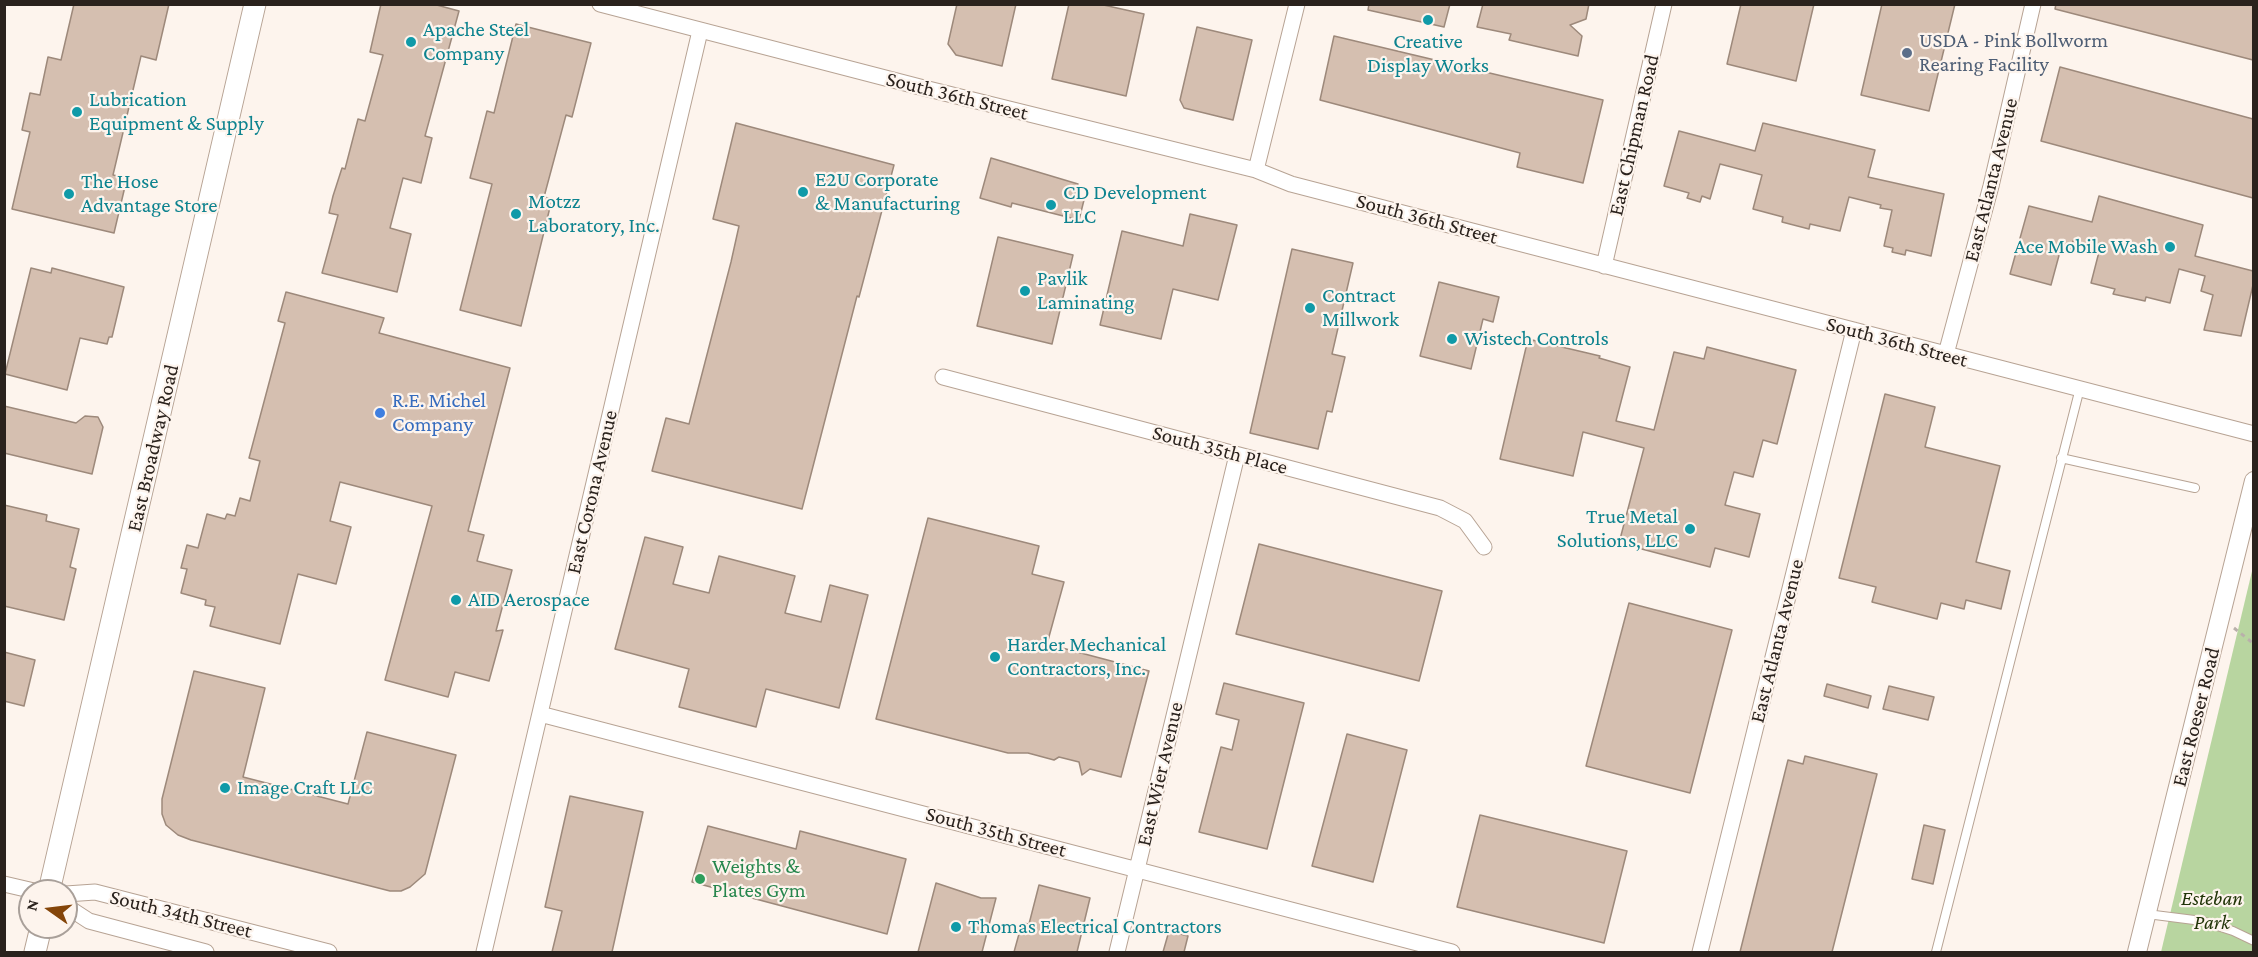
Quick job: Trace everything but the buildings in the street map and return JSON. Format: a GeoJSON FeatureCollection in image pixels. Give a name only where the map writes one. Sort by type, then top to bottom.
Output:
{"type":"FeatureCollection","features":[{"type":"Feature","properties":{"kind":"main road","name":"East Broadway Road"},"geometry":{"type":"LineString","coordinates":[[52,879],[255,4]]}},
{"type":"Feature","properties":{"kind":"street","name":"South 36th Street"},"geometry":{"type":"LineString","coordinates":[[600,4],[1256,170],[1291,184],[2253,434]]}},
{"type":"Feature","properties":{"kind":"street"},"geometry":{"type":"LineString","coordinates":[[1256,170],[1297,4]]}},
{"type":"Feature","properties":{"kind":"street","name":"East Chipman Road"},"geometry":{"type":"LineString","coordinates":[[1604,266],[1664,4]]}},
{"type":"Feature","properties":{"kind":"street","name":"East Atlanta Avenue"},"geometry":{"type":"LineString","coordinates":[[1946,354],[1991,186],[2033,4]]}},
{"type":"Feature","properties":{"kind":"street","name":"East Corona Avenue"},"geometry":{"type":"LineString","coordinates":[[484,952],[700,31]]}},
{"type":"Feature","properties":{"kind":"street","name":"East Atlanta Avenue"},"geometry":{"type":"LineString","coordinates":[[1700,952],[1854,330]]}},
{"type":"Feature","properties":{"kind":"street","name":"South 35th Place"},"geometry":{"type":"LineString","coordinates":[[943,377],[1440,508],[1465,521],[1484,547]]}},
{"type":"Feature","properties":{"kind":"street","name":"East Wier Avenue"},"geometry":{"type":"LineString","coordinates":[[1117,952],[1237,455]]}},
{"type":"Feature","properties":{"kind":"street","name":"East Roeser Road"},"geometry":{"type":"LineString","coordinates":[[2137,952],[2253,481]]}},
{"type":"Feature","properties":{"kind":"street","name":"South 35th Street"},"geometry":{"type":"LineString","coordinates":[[540,714],[1452,952]]}},
{"type":"Feature","properties":{"kind":"street","name":"South 34th Street"},"geometry":{"type":"LineString","coordinates":[[78,893],[95,892],[329,952]]}},
{"type":"Feature","properties":{"kind":"street","name":"South 34th Street"},"geometry":{"type":"LineString","coordinates":[[78,914],[89,921],[206,952]]}},
{"type":"Feature","properties":{"kind":"lane"},"geometry":{"type":"LineString","coordinates":[[1936,952],[2079,388]]}},
{"type":"Feature","properties":{"kind":"lane"},"geometry":{"type":"LineString","coordinates":[[2061,458],[2195,488]]}},
{"type":"Feature","properties":{"kind":"lane"},"geometry":{"type":"LineString","coordinates":[[2146,914],[2202,921],[2233,931],[2253,941]]}},
{"type":"Feature","properties":{"kind":"path"},"geometry":{"type":"LineString","coordinates":[[2220,618],[2253,644]]}},
{"type":"Feature","properties":{"kind":"green space","name":"Esteban Park"},"geometry":{"type":"Polygon","coordinates":[[[2253,567],[2253,952],[2161,952],[2253,567]]]}},
{"type":"Feature","properties":{"kind":"place","name":"Creative Display Works"},"geometry":{"type":"Point","coordinates":[1428,20]}},
{"type":"Feature","properties":{"kind":"place","name":"Apache Steel Company"},"geometry":{"type":"Point","coordinates":[411,42]}},
{"type":"Feature","properties":{"kind":"place","name":"USDA - Pink Bollworm Rearing Facility"},"geometry":{"type":"Point","coordinates":[1907,53]}},
{"type":"Feature","properties":{"kind":"place","name":"Lubrication Equipment & Supply"},"geometry":{"type":"Point","coordinates":[77,112]}},
{"type":"Feature","properties":{"kind":"place","name":"E2U Corporate & Manufacturing"},"geometry":{"type":"Point","coordinates":[803,192]}},
{"type":"Feature","properties":{"kind":"place","name":"The Hose Advantage Store"},"geometry":{"type":"Point","coordinates":[69,194]}},
{"type":"Feature","properties":{"kind":"place","name":"CD Development LLC"},"geometry":{"type":"Point","coordinates":[1051,205]}},
{"type":"Feature","properties":{"kind":"place","name":"Motzz Laboratory, Inc."},"geometry":{"type":"Point","coordinates":[516,214]}},
{"type":"Feature","properties":{"kind":"place","name":"Ace Mobile Wash"},"geometry":{"type":"Point","coordinates":[2170,247]}},
{"type":"Feature","properties":{"kind":"place","name":"Pavlik Laminating"},"geometry":{"type":"Point","coordinates":[1025,291]}},
{"type":"Feature","properties":{"kind":"place","name":"Contract Millwork"},"geometry":{"type":"Point","coordinates":[1310,308]}},
{"type":"Feature","properties":{"kind":"place","name":"Wistech Controls"},"geometry":{"type":"Point","coordinates":[1452,339]}},
{"type":"Feature","properties":{"kind":"place","name":"R.E. Michel Company"},"geometry":{"type":"Point","coordinates":[380,413]}},
{"type":"Feature","properties":{"kind":"place","name":"True Metal Solutions, LLC"},"geometry":{"type":"Point","coordinates":[1690,529]}},
{"type":"Feature","properties":{"kind":"place","name":"AID Aerospace"},"geometry":{"type":"Point","coordinates":[456,600]}},
{"type":"Feature","properties":{"kind":"place","name":"Harder Mechanical Contractors, Inc."},"geometry":{"type":"Point","coordinates":[995,657]}},
{"type":"Feature","properties":{"kind":"place","name":"Image Craft LLC"},"geometry":{"type":"Point","coordinates":[225,788]}},
{"type":"Feature","properties":{"kind":"place","name":"Weights & Plates Gym"},"geometry":{"type":"Point","coordinates":[700,879]}},
{"type":"Feature","properties":{"kind":"place","name":"Thomas Electrical Contractors"},"geometry":{"type":"Point","coordinates":[956,927]}}]}
